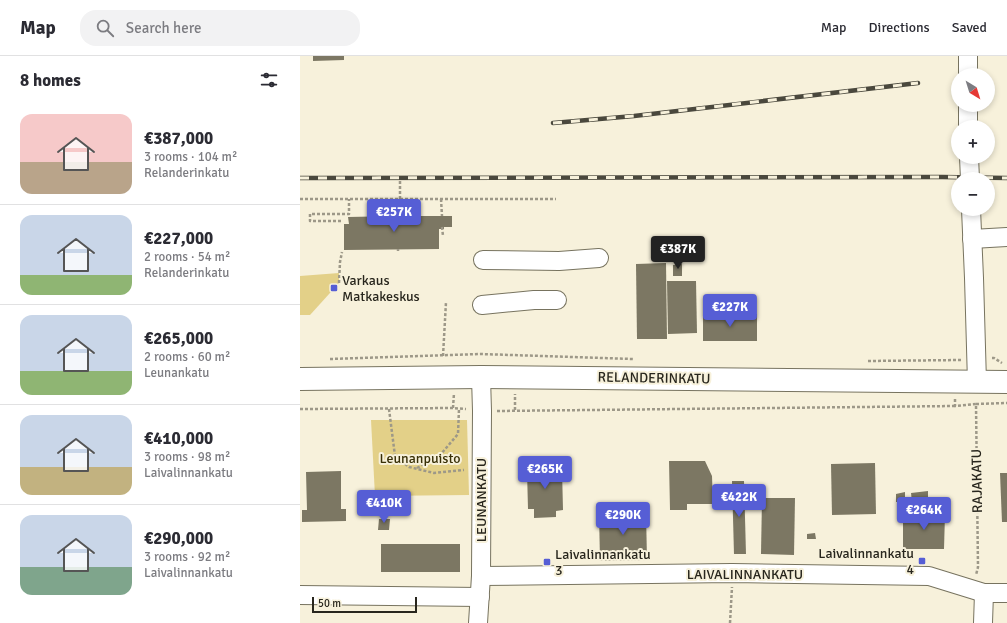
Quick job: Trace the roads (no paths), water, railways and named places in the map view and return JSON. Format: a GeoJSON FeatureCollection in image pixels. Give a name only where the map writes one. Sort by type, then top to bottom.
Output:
{"type":"FeatureCollection","features":[{"type":"Feature","properties":{"kind":"main road","name":"RELANDERINKATU"},"geometry":{"type":"LineString","coordinates":[[300,379],[481,377],[1007,382]]}},
{"type":"Feature","properties":{"kind":"street"},"geometry":{"type":"LineString","coordinates":[[968,56],[968,68]]}},
{"type":"Feature","properties":{"kind":"street"},"geometry":{"type":"LineString","coordinates":[[971,216],[977,382]]}},
{"type":"Feature","properties":{"kind":"street"},"geometry":{"type":"LineString","coordinates":[[972,234],[1007,237]]}},
{"type":"Feature","properties":{"kind":"street"},"geometry":{"type":"LineString","coordinates":[[483,260],[559,261],[600,258]]}},
{"type":"Feature","properties":{"kind":"street"},"geometry":{"type":"LineString","coordinates":[[482,304],[534,300],[557,300]]}},
{"type":"Feature","properties":{"kind":"street","name":"LEUNANKATU"},"geometry":{"type":"LineString","coordinates":[[478,623],[481,576],[481,377]]}},
{"type":"Feature","properties":{"kind":"street","name":"LAIVALINNANKATU"},"geometry":{"type":"LineString","coordinates":[[481,576],[732,573],[929,576],[977,591],[1007,593]]}},
{"type":"Feature","properties":{"kind":"street"},"geometry":{"type":"LineString","coordinates":[[977,591],[983,623]]}},
{"type":"Feature","properties":{"kind":"street"},"geometry":{"type":"LineString","coordinates":[[300,595],[480,597]]}},
{"type":"Feature","properties":{"kind":"railway"},"geometry":{"type":"LineString","coordinates":[[553,123],[634,116],[918,83]]}},
{"type":"Feature","properties":{"kind":"railway"},"geometry":{"type":"LineString","coordinates":[[300,178],[1007,178]]}},
{"type":"Feature","properties":{"kind":"place","name":"Varkaus Matkakeskus"},"geometry":{"type":"Point","coordinates":[334,288]}},
{"type":"Feature","properties":{"kind":"place","name":"Laivalinnankatu 4"},"geometry":{"type":"Point","coordinates":[922,561]}},
{"type":"Feature","properties":{"kind":"place","name":"Laivalinnankatu 3"},"geometry":{"type":"Point","coordinates":[547,562]}},
{"type":"Feature","properties":{"kind":"park label","name":"Leunanpuisto"},"geometry":{"type":"Point","coordinates":[420,458]}}]}
